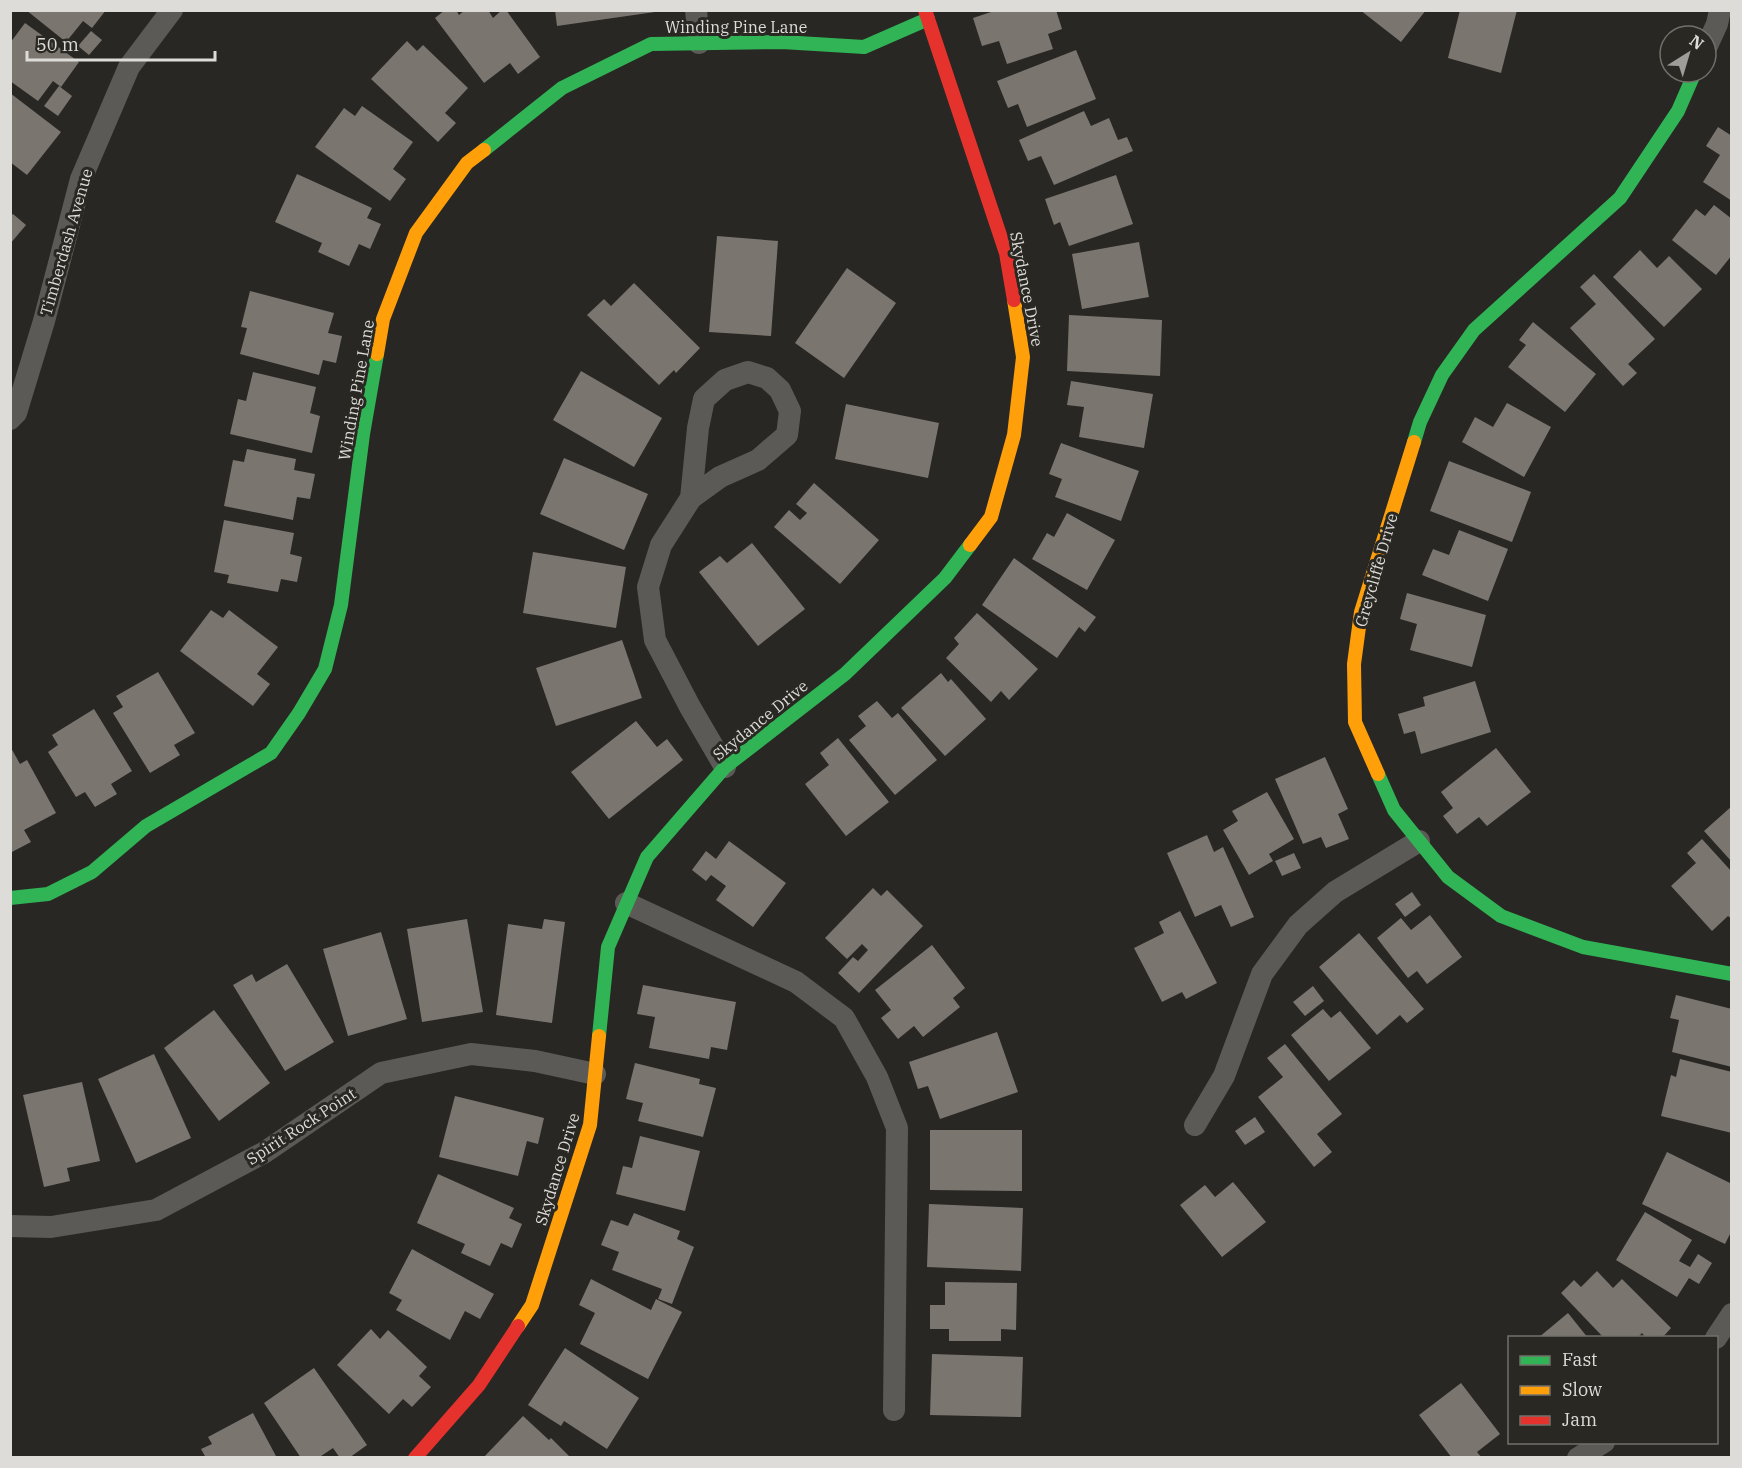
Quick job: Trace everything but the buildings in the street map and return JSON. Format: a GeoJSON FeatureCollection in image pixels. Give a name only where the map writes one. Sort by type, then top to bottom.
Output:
{"type":"FeatureCollection","features":[{"type":"Feature","properties":{"kind":"street","name":"Timberdash Avenue"},"geometry":{"type":"LineString","coordinates":[[10,419],[16,413],[41,330],[81,178],[129,66],[172,10]]}},
{"type":"Feature","properties":{"kind":"street"},"geometry":{"type":"LineString","coordinates":[[696,10],[699,43]]}},
{"type":"Feature","properties":{"kind":"street","name":"Winding Pine Lane"},"geometry":{"type":"LineString","coordinates":[[10,898],[48,894],[92,872],[146,826],[271,753],[325,669],[341,605],[363,434],[383,319],[416,233],[467,163],[562,88],[651,44],[782,42],[864,47],[926,15]]}},
{"type":"Feature","properties":{"kind":"street","name":"Skydance Drive"},"geometry":{"type":"LineString","coordinates":[[415,1458],[479,1385],[532,1305],[590,1125],[608,947],[646,857],[725,767],[845,675],[945,578],[991,517],[1014,435],[1023,357],[1006,253],[926,15]]}},
{"type":"Feature","properties":{"kind":"street","name":"Greycliffe Drive"},"geometry":{"type":"LineString","coordinates":[[1690,84],[1678,111],[1620,198],[1474,330],[1442,375],[1420,422],[1361,612],[1354,664],[1355,722],[1394,810],[1448,877],[1501,916],[1583,947],[1731,974]]}},
{"type":"Feature","properties":{"kind":"street"},"geometry":{"type":"LineString","coordinates":[[691,498],[698,428],[704,399],[725,380],[748,372],[767,378],[780,390],[790,411],[787,435],[758,460],[720,477],[691,498],[660,545],[648,587],[655,640],[725,767]]}},
{"type":"Feature","properties":{"kind":"street"},"geometry":{"type":"LineString","coordinates":[[1195,1125],[1224,1076],[1262,974],[1298,925],[1335,892],[1419,841]]}},
{"type":"Feature","properties":{"kind":"street"},"geometry":{"type":"LineString","coordinates":[[627,903],[796,982],[844,1018],[877,1077],[897,1128],[894,1410]]}},
{"type":"Feature","properties":{"kind":"street","name":"Spirit Rock Point"},"geometry":{"type":"LineString","coordinates":[[10,1226],[51,1227],[156,1210],[265,1152],[381,1073],[471,1054],[535,1061],[595,1074]]}},
{"type":"Feature","properties":{"kind":"street"},"geometry":{"type":"LineString","coordinates":[[1717,1336],[1731,1314]]}},
{"type":"Feature","properties":{"kind":"street"},"geometry":{"type":"LineString","coordinates":[[1578,1458],[1602,1444]]}},
{"type":"Feature","properties":{"kind":"traffic: fast"},"geometry":{"type":"LineString","coordinates":[[484,150],[562,88],[651,44],[782,42],[864,47],[928,19]]}},
{"type":"Feature","properties":{"kind":"traffic: fast"},"geometry":{"type":"LineString","coordinates":[[1414,442],[1420,422],[1442,375],[1474,330],[1620,198],[1678,111],[1690,84]]}},
{"type":"Feature","properties":{"kind":"traffic: fast"},"geometry":{"type":"LineString","coordinates":[[10,898],[48,894],[92,872],[146,826],[271,753],[299,713],[325,669],[341,605],[363,434],[377,354]]}},
{"type":"Feature","properties":{"kind":"traffic: fast"},"geometry":{"type":"LineString","coordinates":[[599,1036],[608,947],[647,857],[725,767],[845,674],[945,578],[970,545]]}},
{"type":"Feature","properties":{"kind":"traffic: fast"},"geometry":{"type":"LineString","coordinates":[[1378,774],[1394,810],[1448,877],[1501,916],[1583,947],[1732,974]]}},
{"type":"Feature","properties":{"kind":"traffic: slow"},"geometry":{"type":"LineString","coordinates":[[377,354],[383,319],[416,233],[467,163],[484,150]]}},
{"type":"Feature","properties":{"kind":"traffic: slow"},"geometry":{"type":"LineString","coordinates":[[970,545],[991,517],[1014,435],[1023,357],[1014,300]]}},
{"type":"Feature","properties":{"kind":"traffic: slow"},"geometry":{"type":"LineString","coordinates":[[1378,774],[1355,722],[1354,664],[1361,612],[1414,442]]}},
{"type":"Feature","properties":{"kind":"traffic: slow"},"geometry":{"type":"LineString","coordinates":[[518,1326],[532,1305],[590,1125],[599,1036]]}},
{"type":"Feature","properties":{"kind":"traffic: jam"},"geometry":{"type":"LineString","coordinates":[[925,10],[1006,253],[1014,300]]}},
{"type":"Feature","properties":{"kind":"traffic: jam"},"geometry":{"type":"LineString","coordinates":[[415,1458],[479,1385],[518,1326]]}}]}
